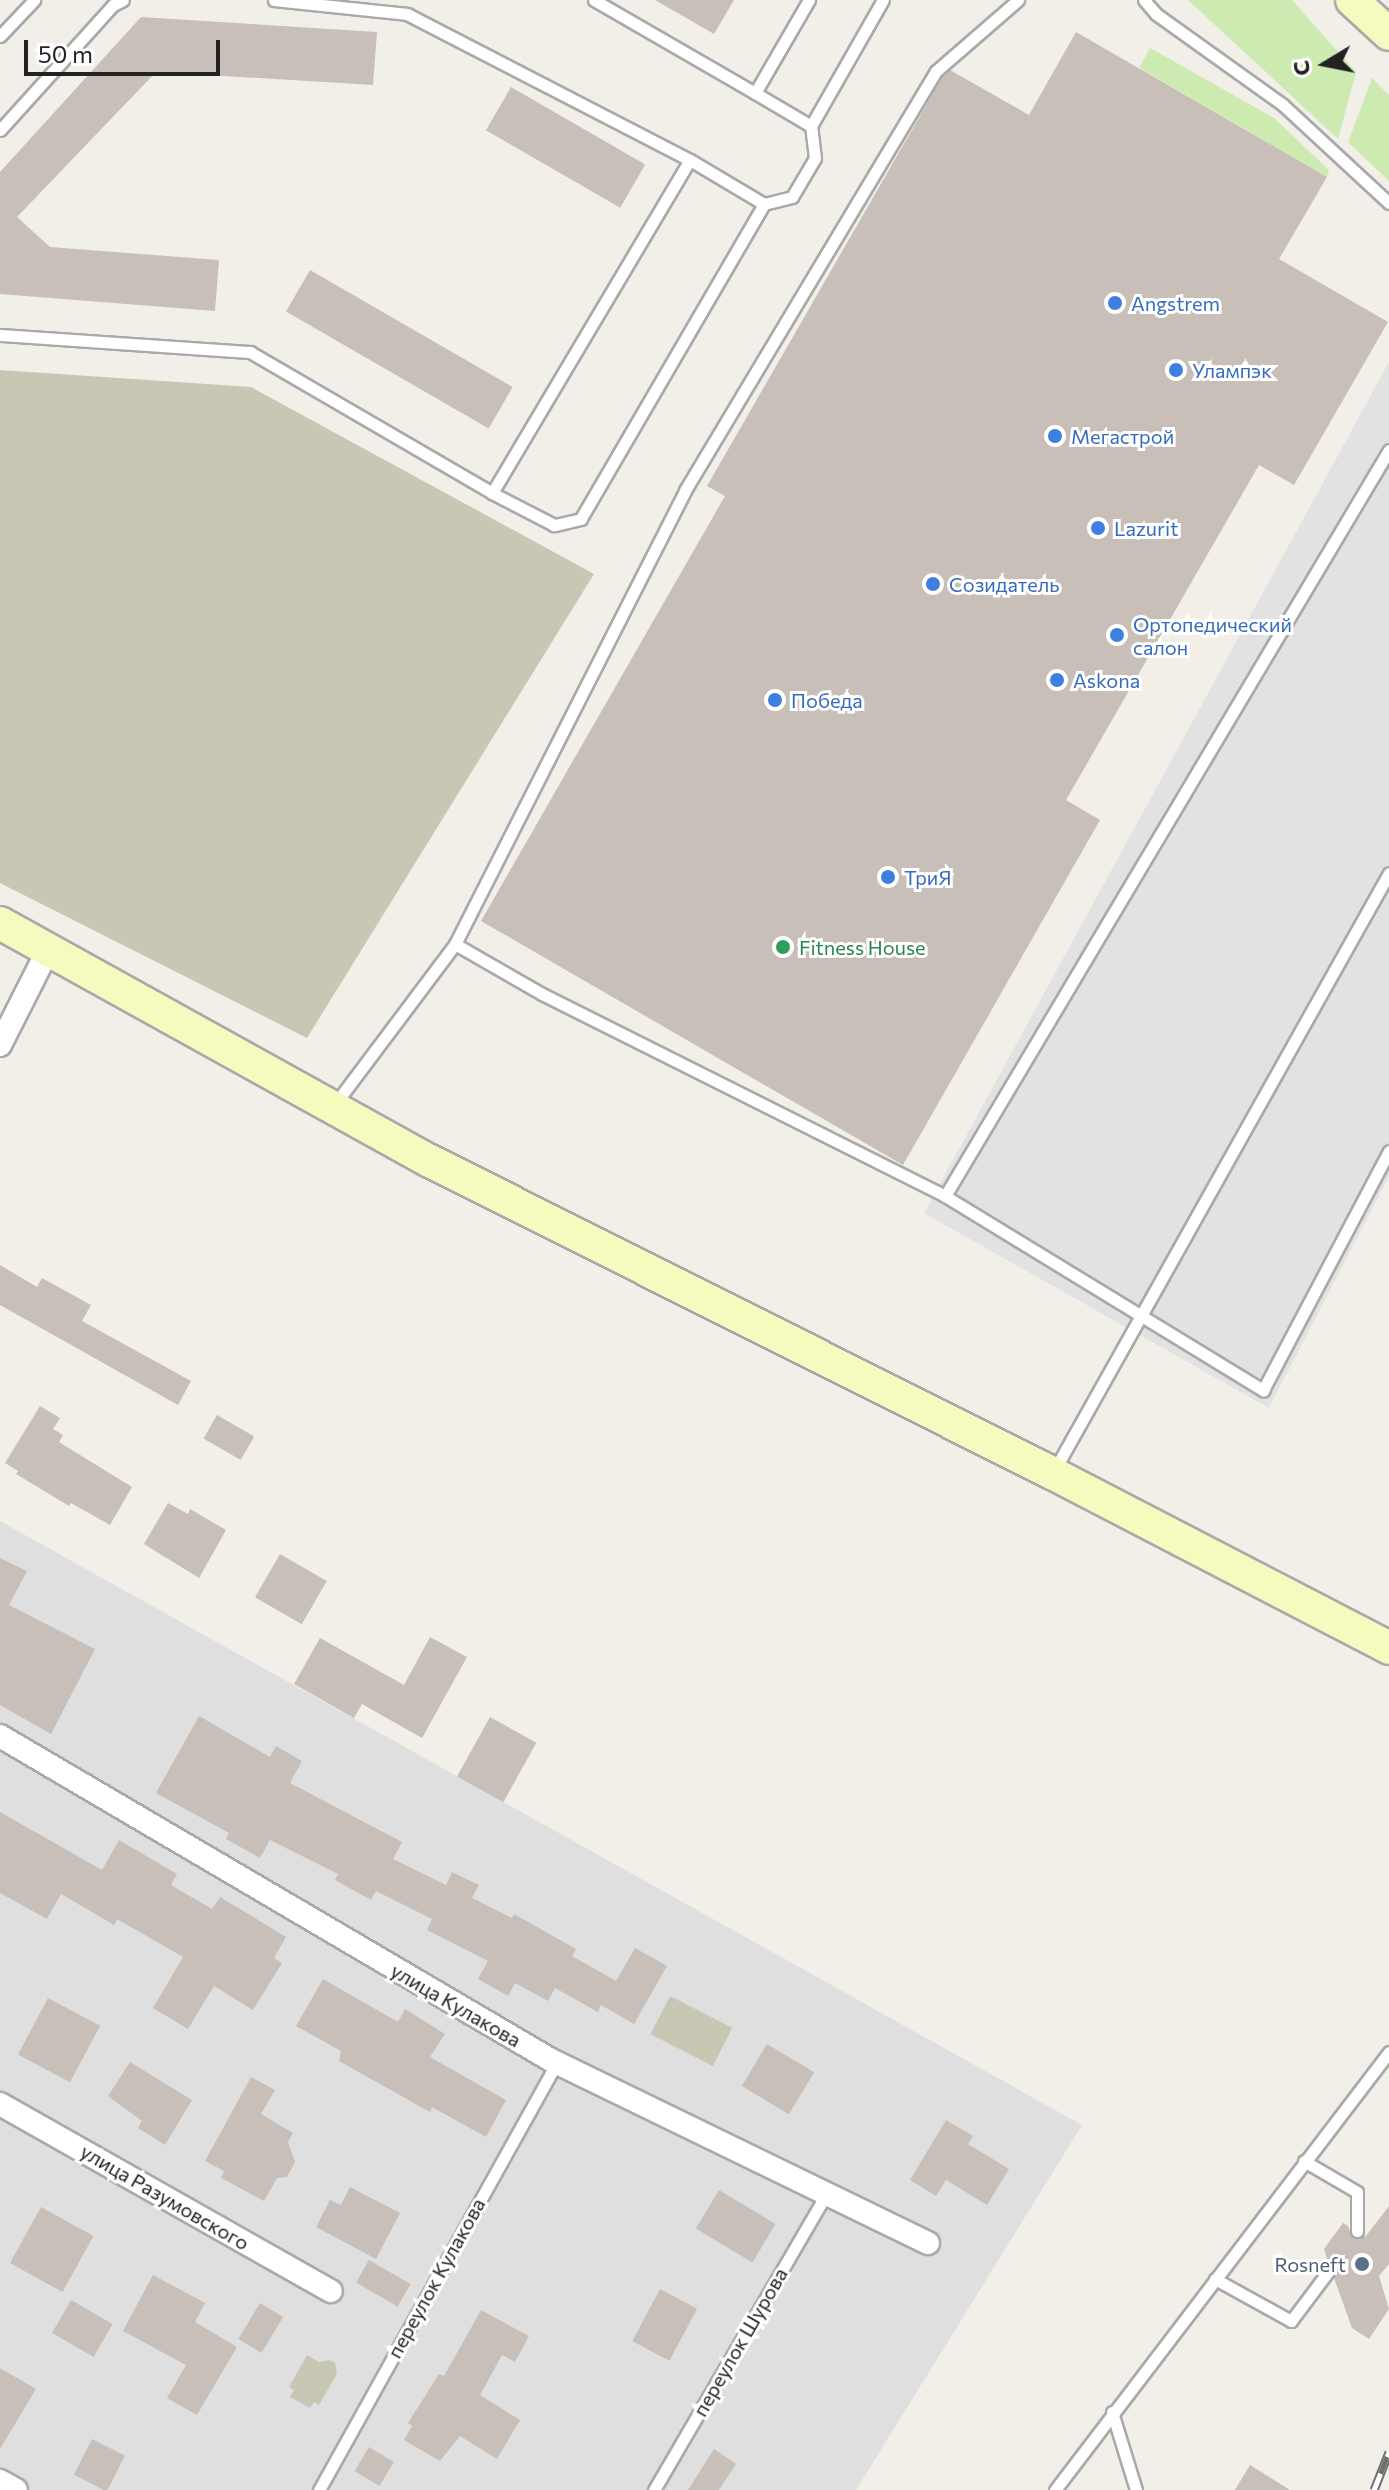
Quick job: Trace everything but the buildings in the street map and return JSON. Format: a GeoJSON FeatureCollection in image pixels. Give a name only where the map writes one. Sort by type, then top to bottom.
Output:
{"type":"FeatureCollection","features":[{"type":"Feature","properties":{"kind":"street"},"geometry":{"type":"LineString","coordinates":[[1352,0],[1389,34]]}},
{"type":"Feature","properties":{"kind":"street"},"geometry":{"type":"LineString","coordinates":[[0,923],[47,952],[430,1161],[1052,1473],[1389,1648]]}},
{"type":"Feature","properties":{"kind":"street"},"geometry":{"type":"LineString","coordinates":[[0,1045],[47,952]]}},
{"type":"Feature","properties":{"kind":"street","name":"улица Кулакова"},"geometry":{"type":"LineString","coordinates":[[0,1736],[551,2060],[928,2243]]}},
{"type":"Feature","properties":{"kind":"street","name":"улица Разумовского"},"geometry":{"type":"LineString","coordinates":[[0,2104],[331,2291]]}},
{"type":"Feature","properties":{"kind":"street"},"geometry":{"type":"LineString","coordinates":[[0,2481],[16,2490]]}},
{"type":"Feature","properties":{"kind":"lane"},"geometry":{"type":"LineString","coordinates":[[0,36],[34,0]]}},
{"type":"Feature","properties":{"kind":"lane"},"geometry":{"type":"LineString","coordinates":[[2,124],[113,5],[123,0]]}},
{"type":"Feature","properties":{"kind":"lane"},"geometry":{"type":"LineString","coordinates":[[274,0],[407,14],[690,160],[764,204],[792,197],[815,158],[811,126],[883,0]]}},
{"type":"Feature","properties":{"kind":"lane"},"geometry":{"type":"LineString","coordinates":[[594,0],[811,126]]}},
{"type":"Feature","properties":{"kind":"lane"},"geometry":{"type":"LineString","coordinates":[[755,93],[809,0]]}},
{"type":"Feature","properties":{"kind":"lane"},"geometry":{"type":"LineString","coordinates":[[333,1108],[455,944],[701,463],[936,71],[1018,0]]}},
{"type":"Feature","properties":{"kind":"lane"},"geometry":{"type":"LineString","coordinates":[[1144,0],[1156,14],[1283,105],[1389,203]]}},
{"type":"Feature","properties":{"kind":"lane"},"geometry":{"type":"LineString","coordinates":[[492,493],[690,160]]}},
{"type":"Feature","properties":{"kind":"lane"},"geometry":{"type":"LineString","coordinates":[[0,335],[250,352],[492,493],[554,525],[581,519],[764,204]]}},
{"type":"Feature","properties":{"kind":"lane"},"geometry":{"type":"LineString","coordinates":[[945,1196],[1389,450]]}},
{"type":"Feature","properties":{"kind":"lane"},"geometry":{"type":"LineString","coordinates":[[1052,1473],[1389,873]]}},
{"type":"Feature","properties":{"kind":"lane"},"geometry":{"type":"LineString","coordinates":[[455,944],[542,994],[945,1196],[1142,1313],[1263,1390],[1389,1151]]}},
{"type":"Feature","properties":{"kind":"lane"},"geometry":{"type":"LineString","coordinates":[[1055,2490],[1389,2052]]}},
{"type":"Feature","properties":{"kind":"lane","name":"переулок Кулакова"},"geometry":{"type":"LineString","coordinates":[[319,2490],[554,2067]]}},
{"type":"Feature","properties":{"kind":"lane"},"geometry":{"type":"LineString","coordinates":[[1304,2161],[1357,2192],[1357,2231]]}},
{"type":"Feature","properties":{"kind":"lane","name":"переулок Шурова"},"geometry":{"type":"LineString","coordinates":[[654,2490],[827,2193]]}},
{"type":"Feature","properties":{"kind":"lane"},"geometry":{"type":"LineString","coordinates":[[1215,2279],[1291,2321],[1330,2269]]}},
{"type":"Feature","properties":{"kind":"lane"},"geometry":{"type":"LineString","coordinates":[[1112,2412],[1136,2490]]}},
{"type":"Feature","properties":{"kind":"shaded area"},"geometry":{"type":"Polygon","coordinates":[[[1389,362],[1389,1176],[1269,1408],[924,1213],[1389,362]]]}},
{"type":"Feature","properties":{"kind":"shaded area"},"geometry":{"type":"Polygon","coordinates":[[[0,370],[251,387],[594,574],[307,1038],[0,883],[0,370]]]}},
{"type":"Feature","properties":{"kind":"shaded area"},"geometry":{"type":"Polygon","coordinates":[[[0,1521],[1082,2125],[856,2490],[0,2490],[0,1521]]]}},
{"type":"Feature","properties":{"kind":"shaded area"},"geometry":{"type":"Polygon","coordinates":[[[670,1996],[732,2028],[713,2066],[650,2034],[670,1996]]]}},
{"type":"Feature","properties":{"kind":"shaded area"},"geometry":{"type":"Polygon","coordinates":[[[307,2355],[319,2362],[329,2360],[335,2363],[337,2374],[319,2405],[314,2402],[310,2408],[290,2397],[294,2390],[289,2387],[307,2355]]]}},
{"type":"Feature","properties":{"kind":"green space"},"geometry":{"type":"Polygon","coordinates":[[[1188,0],[1292,0],[1356,72],[1338,139],[1188,0]]]}},
{"type":"Feature","properties":{"kind":"green space"},"geometry":{"type":"Polygon","coordinates":[[[1150,48],[1274,118],[1329,170],[1327,177],[1139,68],[1150,48]]]}},
{"type":"Feature","properties":{"kind":"green space"},"geometry":{"type":"Polygon","coordinates":[[[1372,78],[1389,95],[1389,181],[1348,142],[1372,78]]]}},
{"type":"Feature","properties":{"kind":"railway"},"geometry":{"type":"LineString","coordinates":[[1374,2490],[1389,2452]]}},
{"type":"Feature","properties":{"kind":"place","name":"Angstrem"},"geometry":{"type":"Point","coordinates":[1115,303]}},
{"type":"Feature","properties":{"kind":"place","name":"Улампэк"},"geometry":{"type":"Point","coordinates":[1176,370]}},
{"type":"Feature","properties":{"kind":"place","name":"Мегастрой"},"geometry":{"type":"Point","coordinates":[1055,436]}},
{"type":"Feature","properties":{"kind":"place","name":"Lazurit"},"geometry":{"type":"Point","coordinates":[1098,528]}},
{"type":"Feature","properties":{"kind":"place","name":"Созидатель"},"geometry":{"type":"Point","coordinates":[933,584]}},
{"type":"Feature","properties":{"kind":"place","name":"Ортопедический салон"},"geometry":{"type":"Point","coordinates":[1117,635]}},
{"type":"Feature","properties":{"kind":"place","name":"Askona"},"geometry":{"type":"Point","coordinates":[1057,680]}},
{"type":"Feature","properties":{"kind":"place","name":"Победа"},"geometry":{"type":"Point","coordinates":[775,700]}},
{"type":"Feature","properties":{"kind":"place","name":"ТриЯ"},"geometry":{"type":"Point","coordinates":[888,877]}},
{"type":"Feature","properties":{"kind":"place","name":"Fitness House"},"geometry":{"type":"Point","coordinates":[783,947]}},
{"type":"Feature","properties":{"kind":"place","name":"Rosneft"},"geometry":{"type":"Point","coordinates":[1362,2264]}}]}
